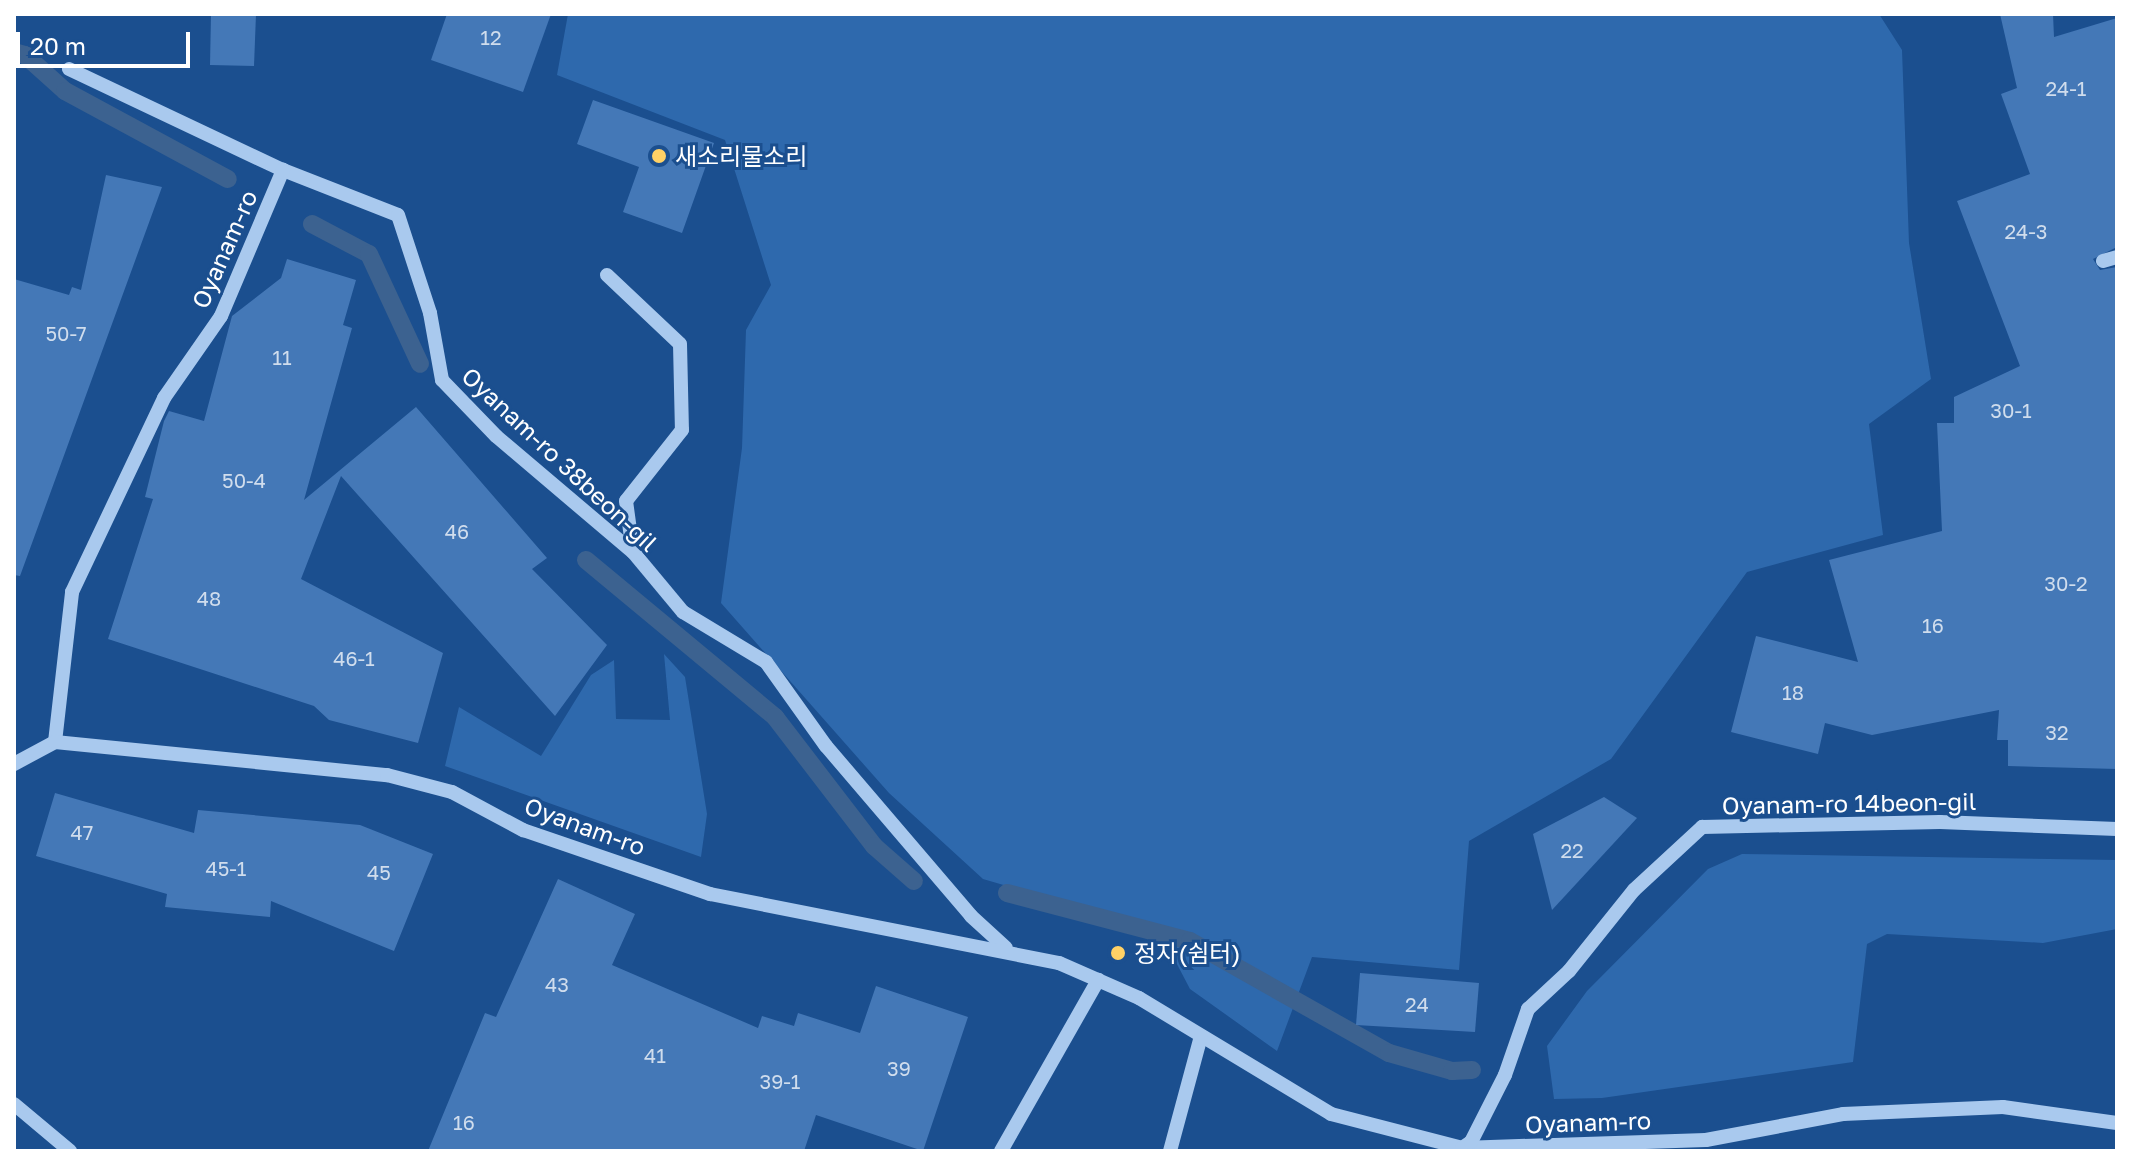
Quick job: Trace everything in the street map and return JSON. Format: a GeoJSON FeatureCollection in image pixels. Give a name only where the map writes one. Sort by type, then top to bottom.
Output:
{"type":"FeatureCollection","features":[{"type":"Feature","properties":{"kind":"street","name":"Oyanam-ro 38beon-gil"},"geometry":{"type":"LineString","coordinates":[[69,69],[283,170],[398,215],[430,313],[442,380],[496,436],[633,552],[683,612],[766,662],[826,746],[971,916],[1010,951]]}},
{"type":"Feature","properties":{"kind":"street","name":"Oyanam-ro"},"geometry":{"type":"LineString","coordinates":[[283,170],[221,316],[164,398],[115,493],[72,592],[55,742],[387,775],[452,792],[523,830],[710,894],[1059,963],[1098,980],[1201,1036],[1331,1114],[1462,1148],[1706,1140],[1843,1114],[1987,1108],[2117,1123]]}},
{"type":"Feature","properties":{"kind":"street"},"geometry":{"type":"LineString","coordinates":[[607,275],[680,344],[682,430],[626,501],[633,552]]}},
{"type":"Feature","properties":{"kind":"street"},"geometry":{"type":"LineString","coordinates":[[14,764],[55,742]]}},
{"type":"Feature","properties":{"kind":"street","name":"Oyanam-ro 14beon-gil"},"geometry":{"type":"LineString","coordinates":[[1462,1148],[1471,1142],[1505,1075],[1528,1009],[1569,971],[1634,890],[1702,827],[1940,822],[2117,829]]}},
{"type":"Feature","properties":{"kind":"street"},"geometry":{"type":"LineString","coordinates":[[1001,1151],[1098,980]]}},
{"type":"Feature","properties":{"kind":"street"},"geometry":{"type":"LineString","coordinates":[[1170,1151],[1201,1036]]}},
{"type":"Feature","properties":{"kind":"street"},"geometry":{"type":"LineString","coordinates":[[14,1104],[70,1151]]}},
{"type":"Feature","properties":{"kind":"shaded area"},"geometry":{"type":"Polygon","coordinates":[[[568,14],[1879,14],[1902,50],[1909,243],[1931,379],[1869,424],[1883,535],[1747,572],[1611,759],[1469,841],[1459,970],[1312,957],[1277,1051],[1190,989],[1168,947],[1100,913],[983,879],[889,793],[721,603],[742,448],[746,330],[771,285],[725,140],[557,75],[568,14]]]}},
{"type":"Feature","properties":{"kind":"shaded area"},"geometry":{"type":"Polygon","coordinates":[[[664,654],[685,677],[707,814],[701,857],[445,766],[459,707],[541,756],[591,675],[614,660],[616,719],[670,720],[664,654]]]}},
{"type":"Feature","properties":{"kind":"shaded area"},"geometry":{"type":"Polygon","coordinates":[[[1742,854],[2117,860],[2117,929],[2043,943],[1887,934],[1867,944],[1853,1062],[1602,1098],[1554,1099],[1547,1046],[1587,991],[1708,869],[1742,854]]]}},
{"type":"Feature","properties":{"kind":"building"},"geometry":{"type":"Polygon","coordinates":[[[211,14],[256,14],[254,66],[210,65],[211,14]]]}},
{"type":"Feature","properties":{"kind":"building"},"geometry":{"type":"Polygon","coordinates":[[[447,14],[551,14],[523,92],[431,60],[447,14]]]}},
{"type":"Feature","properties":{"kind":"building"},"geometry":{"type":"Polygon","coordinates":[[[2000,14],[2053,14],[2054,37],[2117,18],[2117,247],[2093,259],[2100,270],[2117,267],[2117,769],[2008,766],[2008,740],[1997,740],[1999,710],[1872,735],[1825,723],[1818,754],[1731,732],[1756,636],[1858,662],[1829,560],[1942,531],[1937,423],[1954,423],[1954,397],[2020,366],[1957,201],[2030,174],[2001,94],[2017,88],[2000,14]]]}},
{"type":"Feature","properties":{"kind":"building","name":"새소리물소리"},"geometry":{"type":"Polygon","coordinates":[[[593,100],[714,143],[682,233],[623,212],[639,167],[577,144],[593,100]]]}},
{"type":"Feature","properties":{"kind":"building"},"geometry":{"type":"Polygon","coordinates":[[[106,175],[162,187],[20,576],[14,575],[14,279],[69,295],[72,287],[81,290],[106,175]]]}},
{"type":"Feature","properties":{"kind":"building"},"geometry":{"type":"Polygon","coordinates":[[[287,259],[356,280],[343,325],[352,328],[304,500],[416,407],[547,558],[532,569],[607,645],[555,716],[341,476],[301,579],[443,653],[418,743],[329,720],[314,706],[108,639],[153,499],[145,497],[164,421],[169,411],[204,421],[232,316],[281,278],[287,259]]]}},
{"type":"Feature","properties":{"kind":"building"},"geometry":{"type":"Polygon","coordinates":[[[55,793],[194,833],[198,810],[360,825],[433,854],[394,951],[271,901],[270,917],[165,907],[167,894],[36,856],[55,793]]]}},
{"type":"Feature","properties":{"kind":"building"},"geometry":{"type":"Polygon","coordinates":[[[1604,797],[1637,818],[1552,910],[1533,834],[1604,797]]]}},
{"type":"Feature","properties":{"kind":"building"},"geometry":{"type":"Polygon","coordinates":[[[558,879],[635,914],[612,965],[758,1028],[762,1016],[794,1026],[798,1013],[860,1033],[876,986],[968,1017],[923,1151],[816,1115],[804,1151],[428,1151],[485,1013],[496,1017],[558,879]]]}},
{"type":"Feature","properties":{"kind":"building"},"geometry":{"type":"Polygon","coordinates":[[[1360,973],[1479,983],[1475,1032],[1356,1025],[1360,973]]]}},
{"type":"Feature","properties":{"kind":"waterway"},"geometry":{"type":"LineString","coordinates":[[14,52],[25,55],[65,91],[228,179]]}},
{"type":"Feature","properties":{"kind":"waterway"},"geometry":{"type":"LineString","coordinates":[[312,224],[369,254],[420,364]]}},
{"type":"Feature","properties":{"kind":"waterway"},"geometry":{"type":"LineString","coordinates":[[586,560],[775,717],[874,846],[914,881]]}},
{"type":"Feature","properties":{"kind":"waterway"},"geometry":{"type":"LineString","coordinates":[[1007,893],[1190,941],[1389,1053],[1452,1071],[1472,1070]]}},
{"type":"Feature","properties":{"kind":"place","name":"새소리물소리"},"geometry":{"type":"Point","coordinates":[659,156]}},
{"type":"Feature","properties":{"kind":"place","name":"정자(쉼터)"},"geometry":{"type":"Point","coordinates":[1118,953]}}]}
